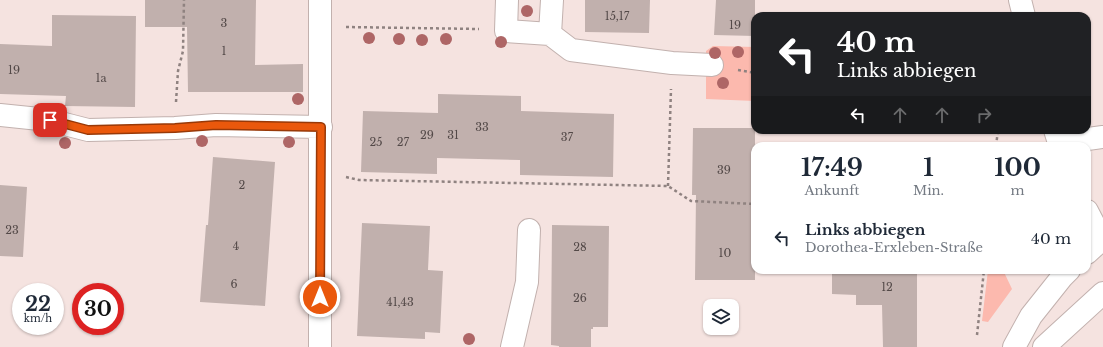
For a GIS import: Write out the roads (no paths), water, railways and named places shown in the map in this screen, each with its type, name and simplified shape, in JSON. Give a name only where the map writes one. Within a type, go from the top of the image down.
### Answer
[{"type":"street","points":[[320,0],[320,347]]},
{"type":"street","points":[[507,0],[506,31],[550,34],[571,50],[672,63],[712,65]]},
{"type":"street","points":[[550,34],[552,0]]},
{"type":"street","points":[[1020,0],[1023,12]]},
{"type":"street","points":[[0,115],[50,120],[88,130],[175,128],[216,125],[321,127]]},
{"type":"street","points":[[1058,140],[1103,137]]},
{"type":"street","points":[[1091,225],[1097,245]]},
{"type":"street","points":[[512,347],[527,282],[529,230]]},
{"type":"street","points":[[1014,347],[1031,316],[1065,274]]},
{"type":"street","points":[[1044,347],[1103,293]]}]
